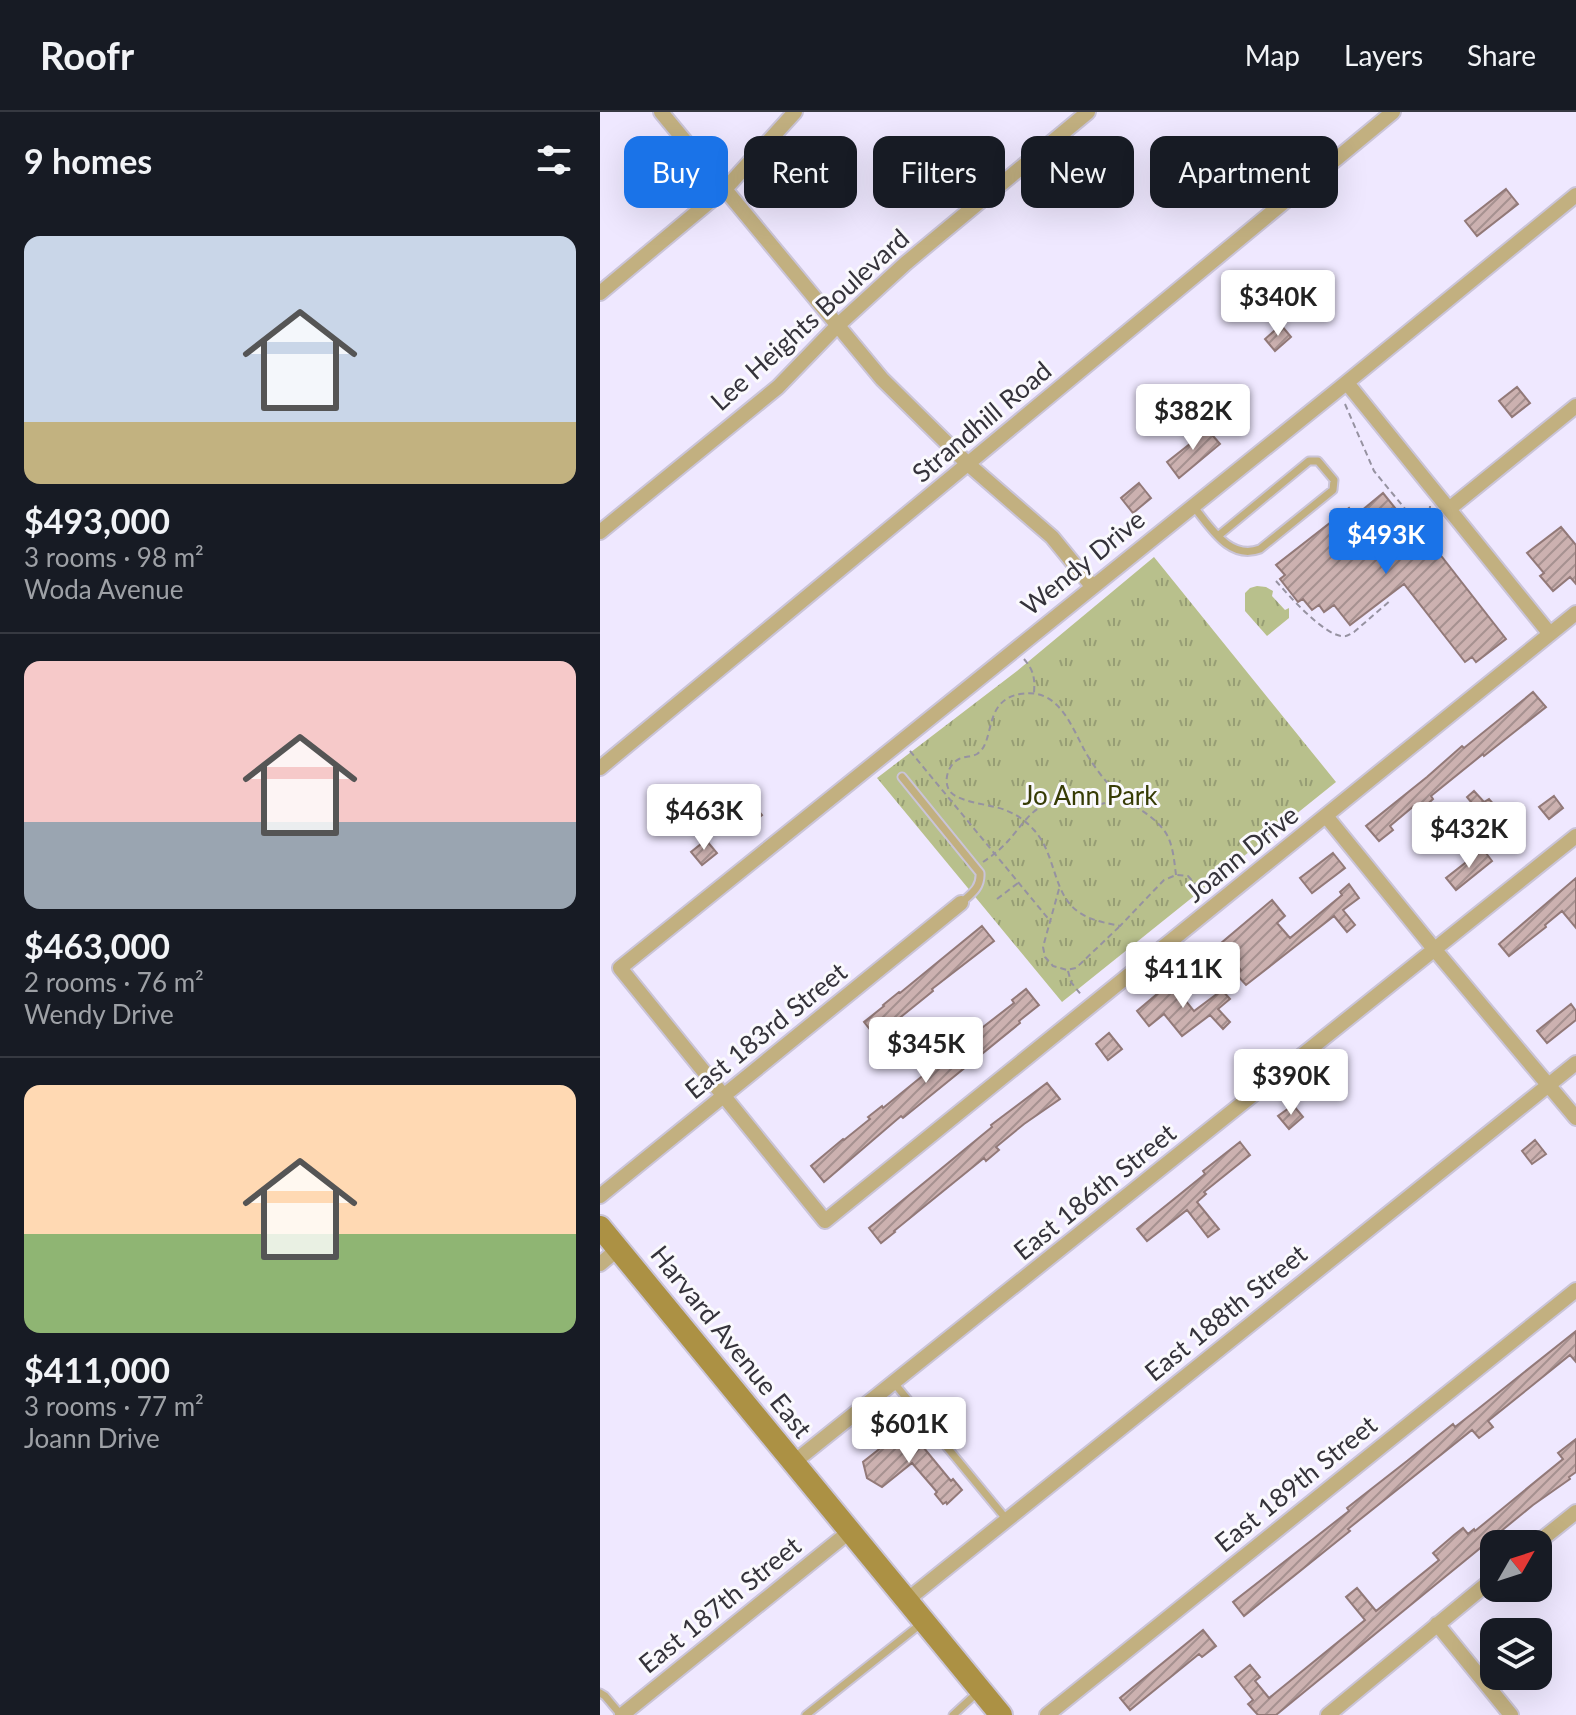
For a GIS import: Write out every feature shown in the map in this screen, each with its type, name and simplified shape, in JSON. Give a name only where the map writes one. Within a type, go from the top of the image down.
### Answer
[{"type":"main road","name":"Harvard Avenue East","points":[[600,1227],[1001,1715]]},
{"type":"street","points":[[661,112],[682,136]]},
{"type":"street","points":[[728,186],[795,112]]},
{"type":"street","name":"Lee Heights Boulevard","points":[[600,532],[778,387],[837,326],[927,245],[1088,112]]},
{"type":"street","name":"Strandhill Road","points":[[600,768],[1393,112]]},
{"type":"street","points":[[728,190],[882,379],[968,464],[1052,537],[1092,586]]},
{"type":"street","name":"Wendy Drive","points":[[724,1096],[620,968],[1576,195]]},
{"type":"street","points":[[600,293],[702,208]]},
{"type":"street","points":[[1347,383],[1550,634]]},
{"type":"street","points":[[1449,509],[1576,406]]},
{"type":"street","name":"Joann Drive","points":[[724,1096],[825,1221],[1576,613]]},
{"type":"street","points":[[1326,816],[1576,1118]]},
{"type":"street","name":"East 186th Street","points":[[793,1463],[1576,836]]},
{"type":"street","name":"East 183rd Street","points":[[600,1196],[961,903]]},
{"type":"street","name":"East 188th Street","points":[[907,1600],[1576,1063]]},
{"type":"street","points":[[600,1264],[618,1249]]},
{"type":"street","name":"East 189th Street","points":[[1047,1715],[1576,1290]]},
{"type":"street","points":[[1552,1531],[1576,1512]]},
{"type":"street","name":"East 187th Street","points":[[621,1715],[849,1532]]},
{"type":"street","points":[[1328,1715],[1480,1589]]},
{"type":"street","points":[[1437,1624],[1511,1715]]},
{"type":"lane","points":[[1193,506],[1226,546],[1253,551],[1260,549],[1333,490],[1334,480],[1318,461],[1309,461],[1218,536]]},
{"type":"lane","points":[[902,777],[980,873],[977,889],[961,903]]},
{"type":"lane","points":[[894,1383],[1007,1520]]},
{"type":"lane","points":[[806,1715],[924,1622]]},
{"type":"lane","points":[[953,1715],[981,1690]]},
{"type":"lane","points":[[600,1693],[621,1715]]},
{"type":"path","points":[[1343,399],[1374,471],[1420,527],[1429,521],[1451,525]]},
{"type":"path","points":[[1429,521],[1430,499]]},
{"type":"path","points":[[1276,581],[1296,604],[1339,636],[1354,632],[1391,600]]},
{"type":"path","points":[[1023,658],[1035,677],[1034,694]]},
{"type":"path","points":[[1120,926],[1093,920],[1071,906],[1059,888],[1047,849],[1025,820],[988,804],[971,802],[948,788],[950,765],[976,754],[983,747],[992,717],[999,707],[1009,698],[1034,694],[1052,700],[1063,710],[1088,757],[1120,796],[1165,830],[1176,875]]},
{"type":"path","points":[[909,750],[1051,922]]},
{"type":"path","points":[[981,864],[1006,844],[1025,820],[1044,805],[1066,801],[1096,806],[1120,796]]},
{"type":"path","points":[[1059,888],[1043,947],[1045,957],[1053,966],[1067,970],[1076,968],[1164,880],[1176,875],[1188,876],[1206,896]]},
{"type":"path","points":[[997,899],[1018,883]]},
{"type":"path","points":[[1067,970],[1071,982],[1082,996]]},
{"type":"green space","name":"Jo Ann Park","points":[[1154,557],[1336,782],[1062,1002],[877,778],[1017,671]]},
{"type":"green space","points":[[1257,586],[1273,591],[1272,596],[1285,610],[1289,608],[1289,618],[1267,636],[1245,611],[1245,593]]},
{"type":"building","points":[[1506,189],[1518,204],[1477,236],[1465,221]]},
{"type":"building","points":[[1306,280],[1313,289],[1292,306],[1296,310],[1280,322],[1270,309]]},
{"type":"building","points":[[1281,325],[1291,337],[1275,351],[1265,339]]},
{"type":"building","points":[[1517,387],[1530,403],[1512,417],[1499,401]]},
{"type":"building","points":[[1194,428],[1200,435],[1207,429],[1220,444],[1179,478],[1167,462],[1191,443],[1185,435]]},
{"type":"building","points":[[1139,483],[1151,498],[1133,513],[1121,498]]},
{"type":"building","points":[[1383,493],[1412,529],[1417,525],[1506,639],[1476,662],[1472,657],[1465,662],[1404,584],[1350,625],[1334,605],[1324,612],[1319,605],[1312,610],[1303,599],[1298,602],[1280,579],[1285,575],[1276,565],[1349,508],[1355,516]]},
{"type":"building","points":[[1561,527],[1576,545],[1576,584],[1570,577],[1553,591],[1540,576],[1544,573],[1527,553]]},
{"type":"building","points":[[1533,692],[1546,707],[1431,796],[1433,799],[1420,811],[1415,805],[1390,826],[1393,830],[1379,841],[1366,826]]},
{"type":"building","points":[[1474,791],[1484,802],[1489,799],[1497,808],[1440,852],[1423,826],[1436,815],[1447,830],[1476,808],[1467,797]]},
{"type":"building","points":[[1554,796],[1563,808],[1549,819],[1539,807]]},
{"type":"building","points":[[750,800],[762,815],[745,829],[733,814]]},
{"type":"building","points":[[706,840],[717,853],[702,865],[691,852]]},
{"type":"building","points":[[1483,849],[1492,861],[1456,890],[1446,878]]},
{"type":"building","points":[[1333,853],[1345,868],[1312,893],[1300,878]]},
{"type":"building","points":[[1576,878],[1576,928],[1562,911],[1509,956],[1499,944]]},
{"type":"building","points":[[1349,884],[1359,898],[1343,910],[1355,925],[1347,932],[1334,916],[1246,985],[1236,974],[1241,970],[1220,944],[1272,900],[1285,916],[1277,923],[1290,938],[1342,895],[1340,892]]},
{"type":"building","points":[[982,926],[994,941],[876,1037],[864,1022]]},
{"type":"building","points":[[1170,981],[1194,1011],[1222,990],[1230,999],[1218,1009],[1230,1022],[1223,1029],[1210,1015],[1182,1036],[1164,1014],[1149,1026],[1137,1011]]},
{"type":"building","points":[[1026,989],[1039,1005],[824,1182],[811,1166],[931,1069],[963,1038],[965,1041],[1014,1003],[1012,1000]]},
{"type":"building","points":[[1571,1004],[1576,1011],[1576,1020],[1547,1043],[1537,1031]]},
{"type":"building","points":[[1109,1033],[1122,1049],[1108,1060],[1096,1044]]},
{"type":"building","points":[[1047,1083],[1060,1099],[1024,1124],[996,1147],[999,1150],[986,1161],[984,1158],[881,1243],[869,1228],[991,1125]]},
{"type":"building","points":[[1293,1105],[1303,1117],[1289,1129],[1278,1116]]},
{"type":"building","points":[[1535,1140],[1546,1154],[1532,1164],[1522,1151]]},
{"type":"building","points":[[1240,1142],[1250,1155],[1204,1192],[1206,1194],[1197,1202],[1219,1229],[1208,1237],[1187,1210],[1147,1241],[1137,1229]]},
{"type":"building","points":[[1576,1331],[1576,1362],[1570,1355],[1488,1421],[1493,1427],[1479,1438],[1472,1430],[1244,1616],[1233,1602],[1453,1424],[1455,1427]]},
{"type":"building","points":[[905,1425],[962,1490],[947,1504],[943,1504],[935,1494],[937,1492],[912,1463],[882,1487],[867,1478],[863,1462]]},
{"type":"building","points":[[1576,1439],[1576,1472],[1570,1479],[1502,1530],[1480,1530],[1480,1548],[1276,1715],[1258,1715],[1248,1704],[1253,1700],[1235,1677],[1250,1665],[1260,1677],[1255,1681],[1269,1698],[1365,1620],[1346,1597],[1357,1588],[1376,1611],[1439,1560],[1433,1553],[1463,1528],[1468,1534],[1475,1531],[1563,1459],[1558,1453]]},
{"type":"building","points":[[1203,1630],[1216,1646],[1202,1657],[1199,1654],[1130,1710],[1120,1698]]}]
